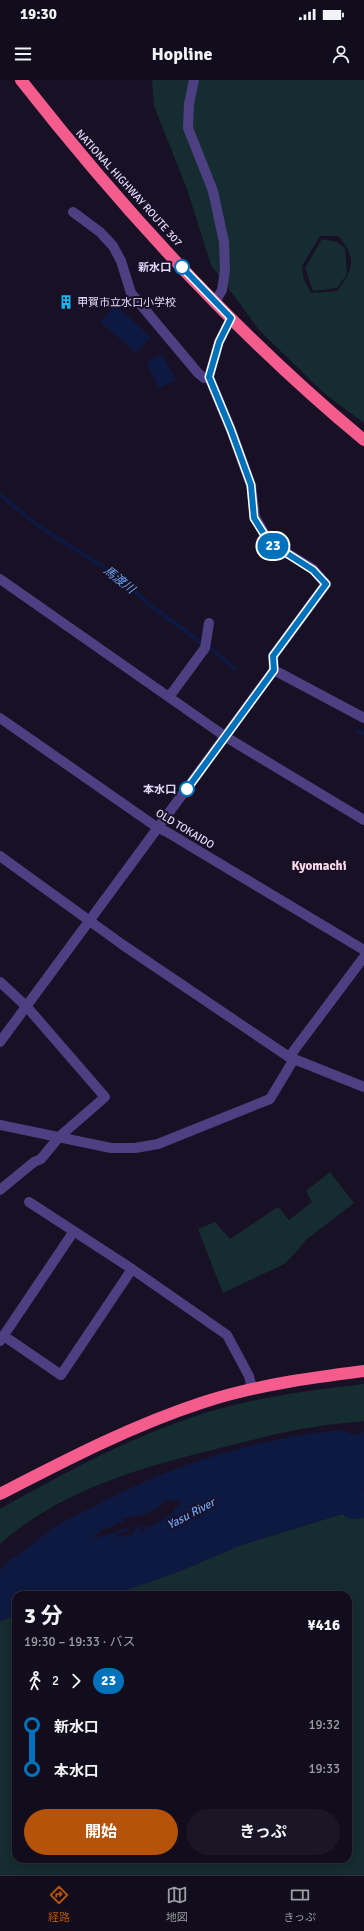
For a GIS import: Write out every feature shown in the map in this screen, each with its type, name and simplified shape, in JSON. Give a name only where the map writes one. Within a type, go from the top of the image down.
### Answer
[{"type":"highway","name":"NATIONAL HIGHWAY ROUTE 307","points":[[21,80],[75,149],[132,215],[231,318],[364,440]]},
{"type":"highway","points":[[0,1494],[112,1438],[204,1402],[252,1388],[364,1371]]},
{"type":"street","points":[[194,80],[189,104],[188,128],[213,191],[224,242],[225,270],[222,290],[215,302]]},
{"type":"street","points":[[73,212],[100,232],[113,246],[121,261],[131,294],[198,373],[204,378],[209,377]]},
{"type":"street","points":[[0,1042],[90,922],[274,670],[273,656],[326,584],[313,570],[284,550],[277,548],[269,542],[254,518],[251,485],[242,458],[209,377],[219,342],[231,318]]},
{"type":"street","points":[[0,579],[226,737],[364,820]]},
{"type":"street","points":[[169,697],[206,644],[209,623]]},
{"type":"street","points":[[274,670],[364,718]]},
{"type":"street","name":"OLD TOKAIDO","points":[[0,718],[158,828],[364,950]]},
{"type":"street","points":[[0,856],[90,922],[291,1058],[364,1087]]},
{"type":"street","points":[[0,1125],[111,1148],[136,1148],[158,1144],[270,1099],[291,1058],[364,957]]},
{"type":"street","points":[[0,982],[27,1007],[105,1097],[59,1137],[41,1159],[34,1162],[0,1190]]},
{"type":"street","points":[[29,1202],[132,1269],[227,1335],[246,1370],[252,1388]]},
{"type":"street","points":[[74,1231],[2,1339],[61,1375],[132,1269]]},
{"type":"green space","points":[[152,80],[364,80],[364,423],[325,394],[260,331],[211,265],[187,189],[154,106]],"holes":[[[320,236],[338,236],[351,257],[350,270],[337,291],[311,293],[304,280],[302,266]]]},
{"type":"green space","points":[[322,239],[337,242],[345,248],[347,274],[337,288],[313,291],[305,268]]},
{"type":"green space","points":[[330,1172],[354,1203],[307,1239],[286,1263],[223,1293],[198,1229],[215,1222],[230,1239],[278,1207],[289,1220],[312,1202],[306,1191]]},
{"type":"green space","points":[[364,1384],[364,1421],[319,1426],[275,1434],[184,1457],[128,1474],[73,1496],[47,1510],[0,1544],[0,1509],[116,1448],[176,1423],[238,1404],[285,1395]]},
{"type":"green space","points":[[342,1514],[350,1519],[364,1518],[364,1875],[0,1875],[0,1621],[12,1616],[12,1863],[352,1863],[352,1591],[123,1591],[178,1572],[241,1545]]},
{"type":"water","points":[[115,305],[151,337],[136,353],[100,322]]},
{"type":"water","points":[[162,354],[176,380],[159,388],[146,362]]},
{"type":"water","name":"Yasu River","points":[[343,1430],[354,1434],[364,1432],[364,1488],[362,1490],[364,1490],[364,1518],[350,1519],[342,1514],[241,1545],[178,1572],[123,1591],[12,1591],[12,1616],[0,1621],[0,1569],[8,1562],[9,1559],[30,1546],[50,1530],[149,1479],[197,1461],[221,1454],[270,1441],[301,1435]],"holes":[[[164,1500],[181,1501],[180,1505],[175,1508],[174,1512],[149,1528],[144,1525],[142,1527],[145,1530],[143,1532],[140,1529],[141,1524],[137,1526],[131,1535],[116,1537],[117,1534],[131,1530],[127,1528],[97,1538],[95,1536],[106,1527],[107,1529],[118,1523],[125,1522],[121,1518],[139,1516],[157,1509]]]},
{"type":"waterway","name":"馬渡川","points":[[0,495],[40,527],[118,576],[152,607],[214,651],[235,669]]},
{"type":"waterway","name":"馬渡川","points":[[358,731],[364,734]]},
{"type":"bus line","name":"23","points":[[182,267],[231,318],[213,358],[209,377],[242,458],[251,485],[254,518],[269,542],[277,548],[284,550],[313,570],[326,584],[273,656],[274,670],[187,789]]},
{"type":"place","name":"新水口","points":[[182,267]]},
{"type":"place","name":"甲賀市立水口小学校","points":[[66,302]]},
{"type":"place","name":"本水口","points":[[187,789]]},
{"type":"district","name":"Kyomachi","points":[[319,866]]}]
